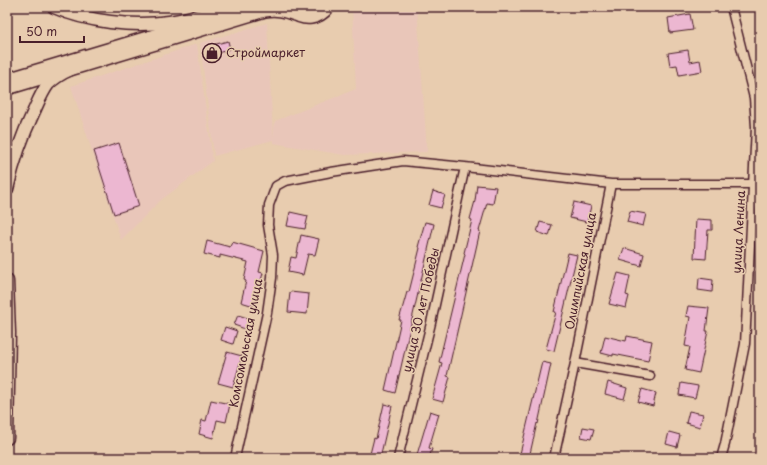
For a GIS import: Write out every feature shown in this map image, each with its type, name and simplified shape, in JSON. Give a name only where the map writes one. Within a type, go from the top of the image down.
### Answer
[{"type":"highway","points":[[54,7],[92,19],[149,23],[170,22],[226,10],[236,11]]},
{"type":"highway","points":[[7,189],[14,162],[25,131],[39,100],[47,86],[56,77],[71,69]]},
{"type":"highway","points":[[7,281],[9,340],[7,438]]},
{"type":"main road","points":[[7,89],[21,80],[248,7]]},
{"type":"main road","points":[[286,7],[295,16]]},
{"type":"main road","points":[[7,79],[21,80],[71,69],[265,11],[282,10],[306,19],[322,14],[329,7]]},
{"type":"street","name":"улица Ленина","points":[[721,458],[745,344],[758,116],[731,7]]},
{"type":"street","name":"Комсомольская улица","points":[[235,458],[268,306],[272,278],[273,255],[268,225],[269,205],[276,186],[285,181],[330,172],[403,161],[465,166]]},
{"type":"street","points":[[465,166],[611,184],[753,184]]},
{"type":"street","name":"улица 30 лет Победы","points":[[398,458],[431,323],[465,166]]},
{"type":"street","name":"Олимпийская улица","points":[[554,458],[575,363],[611,184]]},
{"type":"street","points":[[575,363],[650,376]]},
{"type":"shaded area","points":[[352,7],[417,7],[427,152],[344,155],[273,143],[273,140],[214,156],[200,43],[267,23],[273,137],[275,121],[356,89]]},
{"type":"shaded area","points":[[197,44],[213,161],[161,200],[121,240],[71,86]]},
{"type":"building","points":[[690,14],[693,30],[670,33],[668,18]]},
{"type":"building","points":[[228,41],[230,49],[218,53],[219,58],[208,60],[205,47]]},
{"type":"building","points":[[688,50],[690,62],[700,60],[702,71],[679,75],[677,65],[670,66],[668,53]]},
{"type":"building","points":[[119,143],[139,206],[114,214],[94,151]]},
{"type":"building","points":[[477,185],[496,187],[493,204],[487,203],[479,231],[447,376],[450,377],[443,402],[432,399],[442,363],[439,362],[465,254]]},
{"type":"building","points":[[433,191],[445,195],[441,208],[429,205]]},
{"type":"building","points":[[574,202],[591,206],[587,222],[570,218]]},
{"type":"building","points":[[630,211],[646,214],[643,226],[627,222]]},
{"type":"building","points":[[290,212],[308,216],[305,229],[287,226]]},
{"type":"building","points":[[696,219],[712,220],[712,230],[708,230],[706,259],[694,258]]},
{"type":"building","points":[[425,222],[434,224],[395,393],[385,390],[401,320],[399,320],[407,292],[409,292],[420,248],[418,247]]},
{"type":"building","points":[[540,222],[552,225],[549,236],[537,232]]},
{"type":"building","points":[[301,235],[319,239],[315,255],[308,254],[303,275],[288,272],[291,257],[296,258]]},
{"type":"building","points":[[207,241],[230,247],[232,242],[264,251],[259,272],[263,273],[254,306],[241,302],[246,281],[244,280],[248,262],[220,255],[220,258],[204,254]]},
{"type":"building","points":[[624,248],[644,254],[641,266],[620,260]]},
{"type":"building","points":[[568,253],[577,255],[554,351],[546,349],[556,312],[554,312]]},
{"type":"building","points":[[618,273],[630,276],[626,295],[629,296],[626,308],[609,304]]},
{"type":"building","points":[[699,278],[713,280],[712,292],[698,290]]},
{"type":"building","points":[[290,292],[309,294],[307,314],[288,312]]},
{"type":"building","points":[[688,306],[709,308],[706,331],[708,331],[699,373],[685,370],[690,347],[685,346],[690,317],[686,316]]},
{"type":"building","points":[[238,315],[251,319],[248,330],[234,325]]},
{"type":"building","points":[[225,327],[237,331],[233,344],[221,340]]},
{"type":"building","points":[[605,336],[626,341],[627,336],[652,341],[648,361],[601,353]]},
{"type":"building","points":[[227,352],[242,356],[233,387],[218,383]]},
{"type":"building","points":[[542,362],[551,364],[538,424],[537,423],[529,458],[519,458]]},
{"type":"building","points":[[608,382],[627,388],[624,399],[605,394]]},
{"type":"building","points":[[681,383],[698,386],[695,398],[679,395]]},
{"type":"building","points":[[642,389],[656,393],[653,406],[638,402]]},
{"type":"building","points":[[211,400],[230,404],[226,422],[217,420],[213,438],[199,434],[202,420],[206,421]]},
{"type":"building","points":[[384,404],[392,406],[380,458],[369,458],[374,438],[376,439]]},
{"type":"building","points":[[430,411],[439,414],[429,448],[432,449],[429,458],[416,458]]},
{"type":"building","points":[[689,411],[703,414],[700,427],[686,423]]},
{"type":"building","points":[[583,427],[594,429],[591,439],[581,437]]},
{"type":"building","points":[[669,432],[680,435],[677,447],[666,444]]},
{"type":"place","name":"Строймаркет","points":[[212,53]]}]
